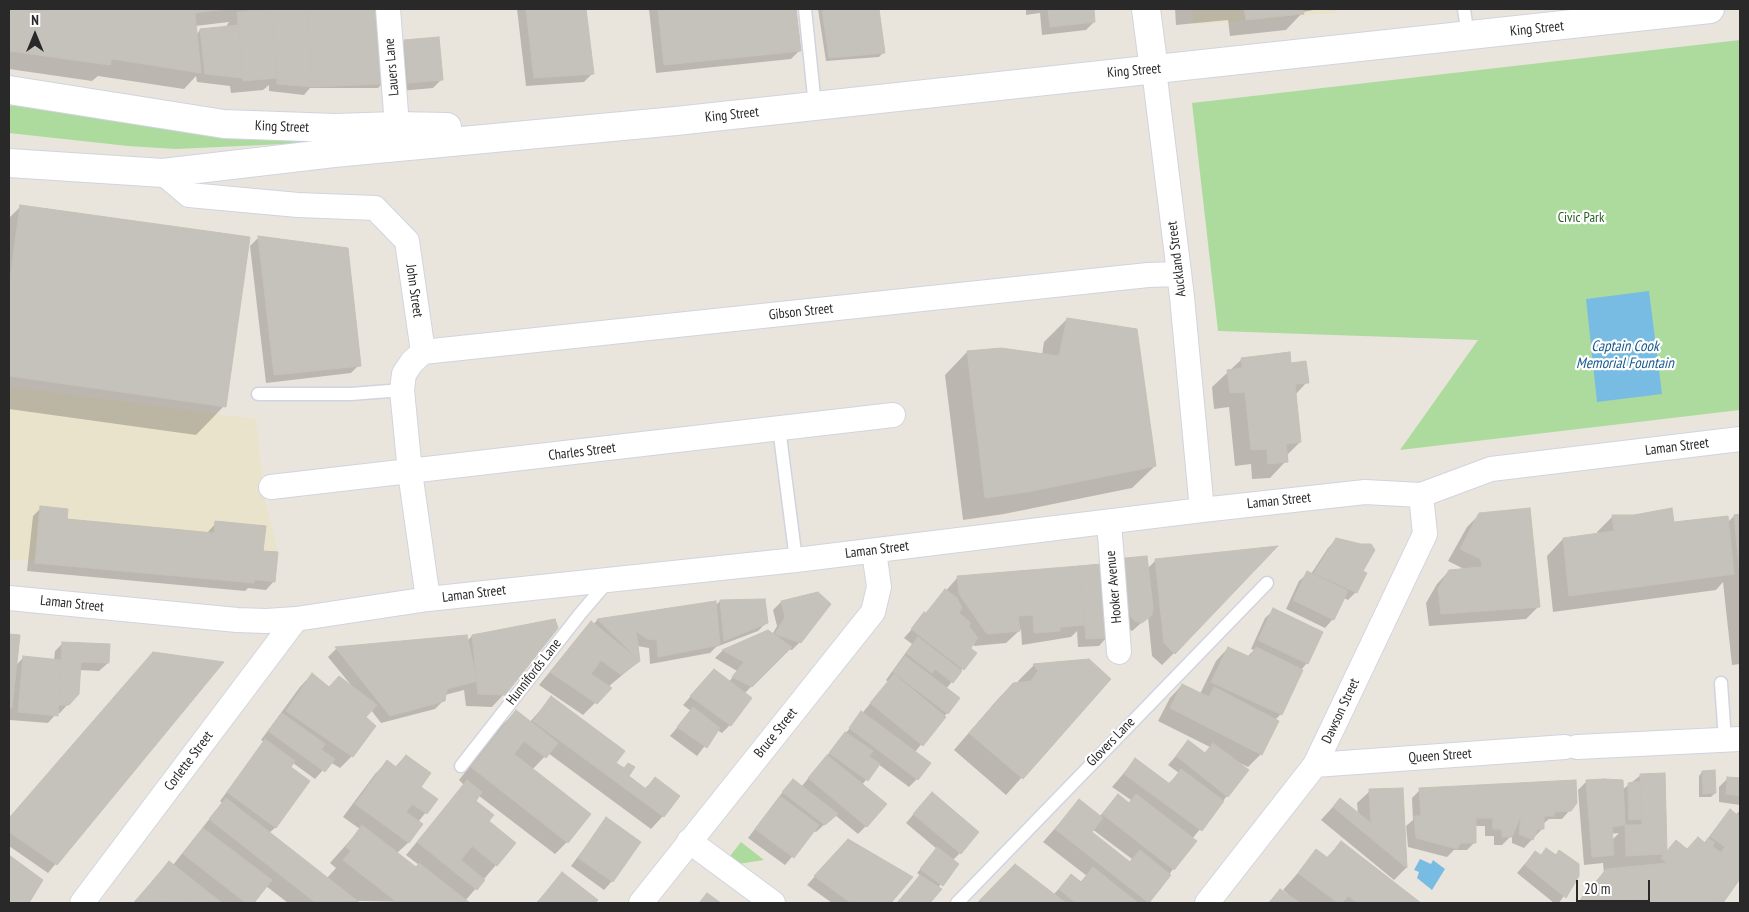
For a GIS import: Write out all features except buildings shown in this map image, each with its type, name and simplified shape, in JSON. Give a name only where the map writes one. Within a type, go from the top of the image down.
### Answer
[{"type":"main road","name":"Auckland Street","points":[[1146,9],[1154,70]]},
{"type":"main road","name":"King Street","points":[[9,163],[163,173],[334,152],[815,106],[1468,37],[1710,9]]},
{"type":"main road","name":"King Street","points":[[9,90],[224,124],[335,128],[397,126],[558,132]]},
{"type":"street","name":"Lauers Lane","points":[[388,9],[397,126]]},
{"type":"street","name":"Auckland Street","points":[[1154,70],[1179,274],[1202,510]]},
{"type":"street","name":"John Street","points":[[163,173],[189,195],[298,205],[375,208],[407,241],[423,352]]},
{"type":"street","name":"Gibson Street","points":[[423,352],[1128,277],[1179,274]]},
{"type":"street","points":[[423,352],[412,362],[404,374],[402,390],[410,472],[428,599]]},
{"type":"street","name":"Charles Street","points":[[271,487],[894,415]]},
{"type":"street","name":"Laman Street","points":[[9,598],[236,620],[296,619],[428,599],[796,560],[1365,492],[1421,495],[1491,469],[1740,440]]},
{"type":"street","name":"Dawson Street","points":[[1207,903],[1315,765],[1425,534],[1421,495]]},
{"type":"street","name":"Hooker Avenue","points":[[1109,522],[1119,652]]},
{"type":"street","name":"Bruce Street","points":[[641,903],[872,612],[879,587],[874,551]]},
{"type":"street","name":"Corlette Street","points":[[82,903],[296,619]]},
{"type":"street","name":"Queen Street","points":[[1315,765],[1571,747],[1732,739]]},
{"type":"street","points":[[689,841],[773,903]]},
{"type":"lane","points":[[805,9],[815,106]]},
{"type":"lane","points":[[1464,9],[1468,37]]},
{"type":"lane","points":[[258,394],[351,394],[402,390]]},
{"type":"lane","points":[[779,428],[796,560]]},
{"type":"lane","name":"Hunnifords Lane","points":[[461,766],[580,614],[609,580]]},
{"type":"lane","name":"Glovers Lane","points":[[957,903],[1266,583]]},
{"type":"lane","points":[[1722,683],[1732,739]]},
{"type":"shaded area","points":[[1192,9],[1336,9],[1336,13],[1194,25]]},
{"type":"shaded area","points":[[9,386],[256,419],[265,501],[278,552],[275,582],[254,583],[9,559]]},
{"type":"green space","name":"Civic Park","points":[[1740,40],[1740,410],[1400,450],[1478,340],[1218,331],[1192,103]]},
{"type":"green space","points":[[9,105],[228,133],[393,139],[176,149],[128,146],[9,133]]},
{"type":"green space","points":[[741,842],[764,860],[738,864],[730,856]]},
{"type":"water","name":"Captain Cook Memorial Fountain","points":[[1649,291],[1662,394],[1597,402],[1586,299]]},
{"type":"water","points":[[1420,859],[1431,864],[1433,860],[1445,869],[1432,890],[1417,878],[1419,872],[1414,870]]}]
